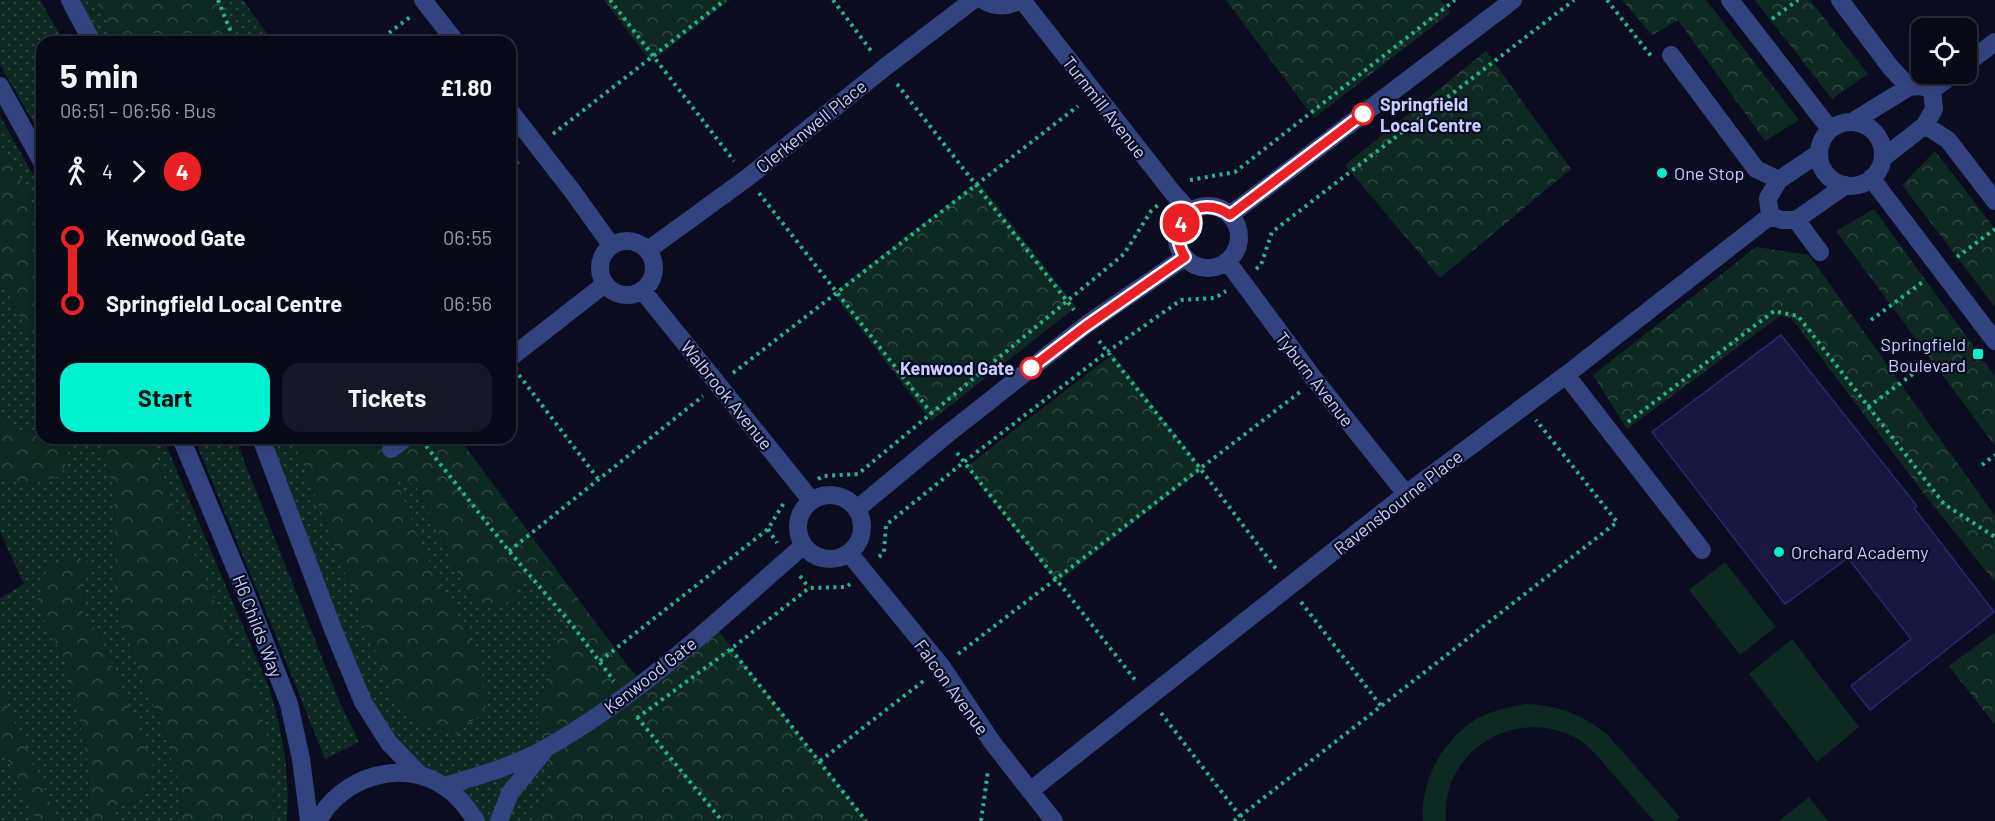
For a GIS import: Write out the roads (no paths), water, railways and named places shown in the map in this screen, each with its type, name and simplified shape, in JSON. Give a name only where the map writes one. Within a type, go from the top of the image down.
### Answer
[{"type":"street","points":[[70,0],[89,36]]},
{"type":"street","name":"Clerkenwell Place","points":[[648,250],[747,178],[973,0]]},
{"type":"street","points":[[983,0],[994,6],[1004,6],[1021,0]]},
{"type":"street","name":"Turnmill Avenue","points":[[1021,0],[1190,212]]},
{"type":"street","points":[[1230,215],[1514,0]]},
{"type":"street","points":[[1730,0],[1830,129]]},
{"type":"street","points":[[1840,0],[1891,68],[1909,87]]},
{"type":"street","points":[[425,2],[451,36]]},
{"type":"street","points":[[1977,56],[1995,42]]},
{"type":"street","points":[[1671,55],[1756,169],[1779,180]]},
{"type":"street","points":[[1932,90],[1940,84]]},
{"type":"street","points":[[0,86],[36,151]]},
{"type":"street","points":[[1852,122],[1909,87],[1921,86],[1932,90]]},
{"type":"street","points":[[1819,153],[1779,180],[1768,198],[1770,216],[1782,220],[1796,220],[1846,185],[1859,184],[1871,178],[1883,158],[1925,125],[1934,109],[1932,90]]},
{"type":"street","points":[[516,119],[611,245]]},
{"type":"street","points":[[1846,185],[1830,177],[1821,162],[1819,153],[1830,129],[1844,122],[1852,122],[1872,129],[1879,137],[1883,158]]},
{"type":"street","points":[[1925,125],[1948,140],[1995,201]]},
{"type":"street","points":[[1871,178],[1995,341]]},
{"type":"street","points":[[1215,207],[1230,215],[1236,223],[1239,234],[1234,254],[1227,261],[1210,268],[1200,267],[1185,257],[1180,250],[1178,233],[1184,218],[1190,212],[1198,208],[1215,207]]},
{"type":"street","name":"Ravensbourne Place","points":[[1030,791],[1406,494],[1566,375],[1770,216]]},
{"type":"street","points":[[1796,220],[1820,252]]},
{"type":"street","points":[[626,240],[648,250],[652,258],[653,276],[642,290],[622,295],[605,284],[601,277],[601,259],[611,245],[626,240]]},
{"type":"street","points":[[857,509],[945,436],[1086,326],[1185,257]]},
{"type":"street","name":"Tyburn Avenue","points":[[1227,261],[1315,380],[1406,494]]},
{"type":"street","points":[[516,362],[605,284]]},
{"type":"street","name":"Walbrook Avenue","points":[[642,290],[806,494]]},
{"type":"street","points":[[1566,375],[1702,550]]},
{"type":"street","name":"H6 Childs Way","points":[[184,444],[289,704],[301,759],[309,821]]},
{"type":"street","points":[[263,444],[334,632],[363,702],[389,743],[421,776]]},
{"type":"street","points":[[806,494],[841,496],[857,509],[861,518],[861,537],[849,553],[830,560],[819,558],[803,546],[798,537],[797,526],[806,494]]},
{"type":"street","name":"Kenwood Gate","points":[[444,786],[492,772],[545,749],[644,683],[803,546]]},
{"type":"street","name":"Falcon Avenue","points":[[849,553],[942,667],[992,742],[1054,821]]},
{"type":"street","name":"Kenwood Gate","points":[[499,821],[510,793],[545,749]]},
{"type":"street","points":[[318,821],[323,811],[342,791],[367,778],[393,772],[421,776],[444,786],[464,802],[476,821]]},
{"type":"place","name":"Springfield Local Centre","points":[[1363,114]]},
{"type":"place","name":"One Stop","points":[[1662,173]]},
{"type":"place","name":"Springfield Boulevard","points":[[1978,354]]},
{"type":"place","name":"Kenwood Gate","points":[[1031,368]]},
{"type":"place","name":"Orchard Academy","points":[[1779,552]]}]
